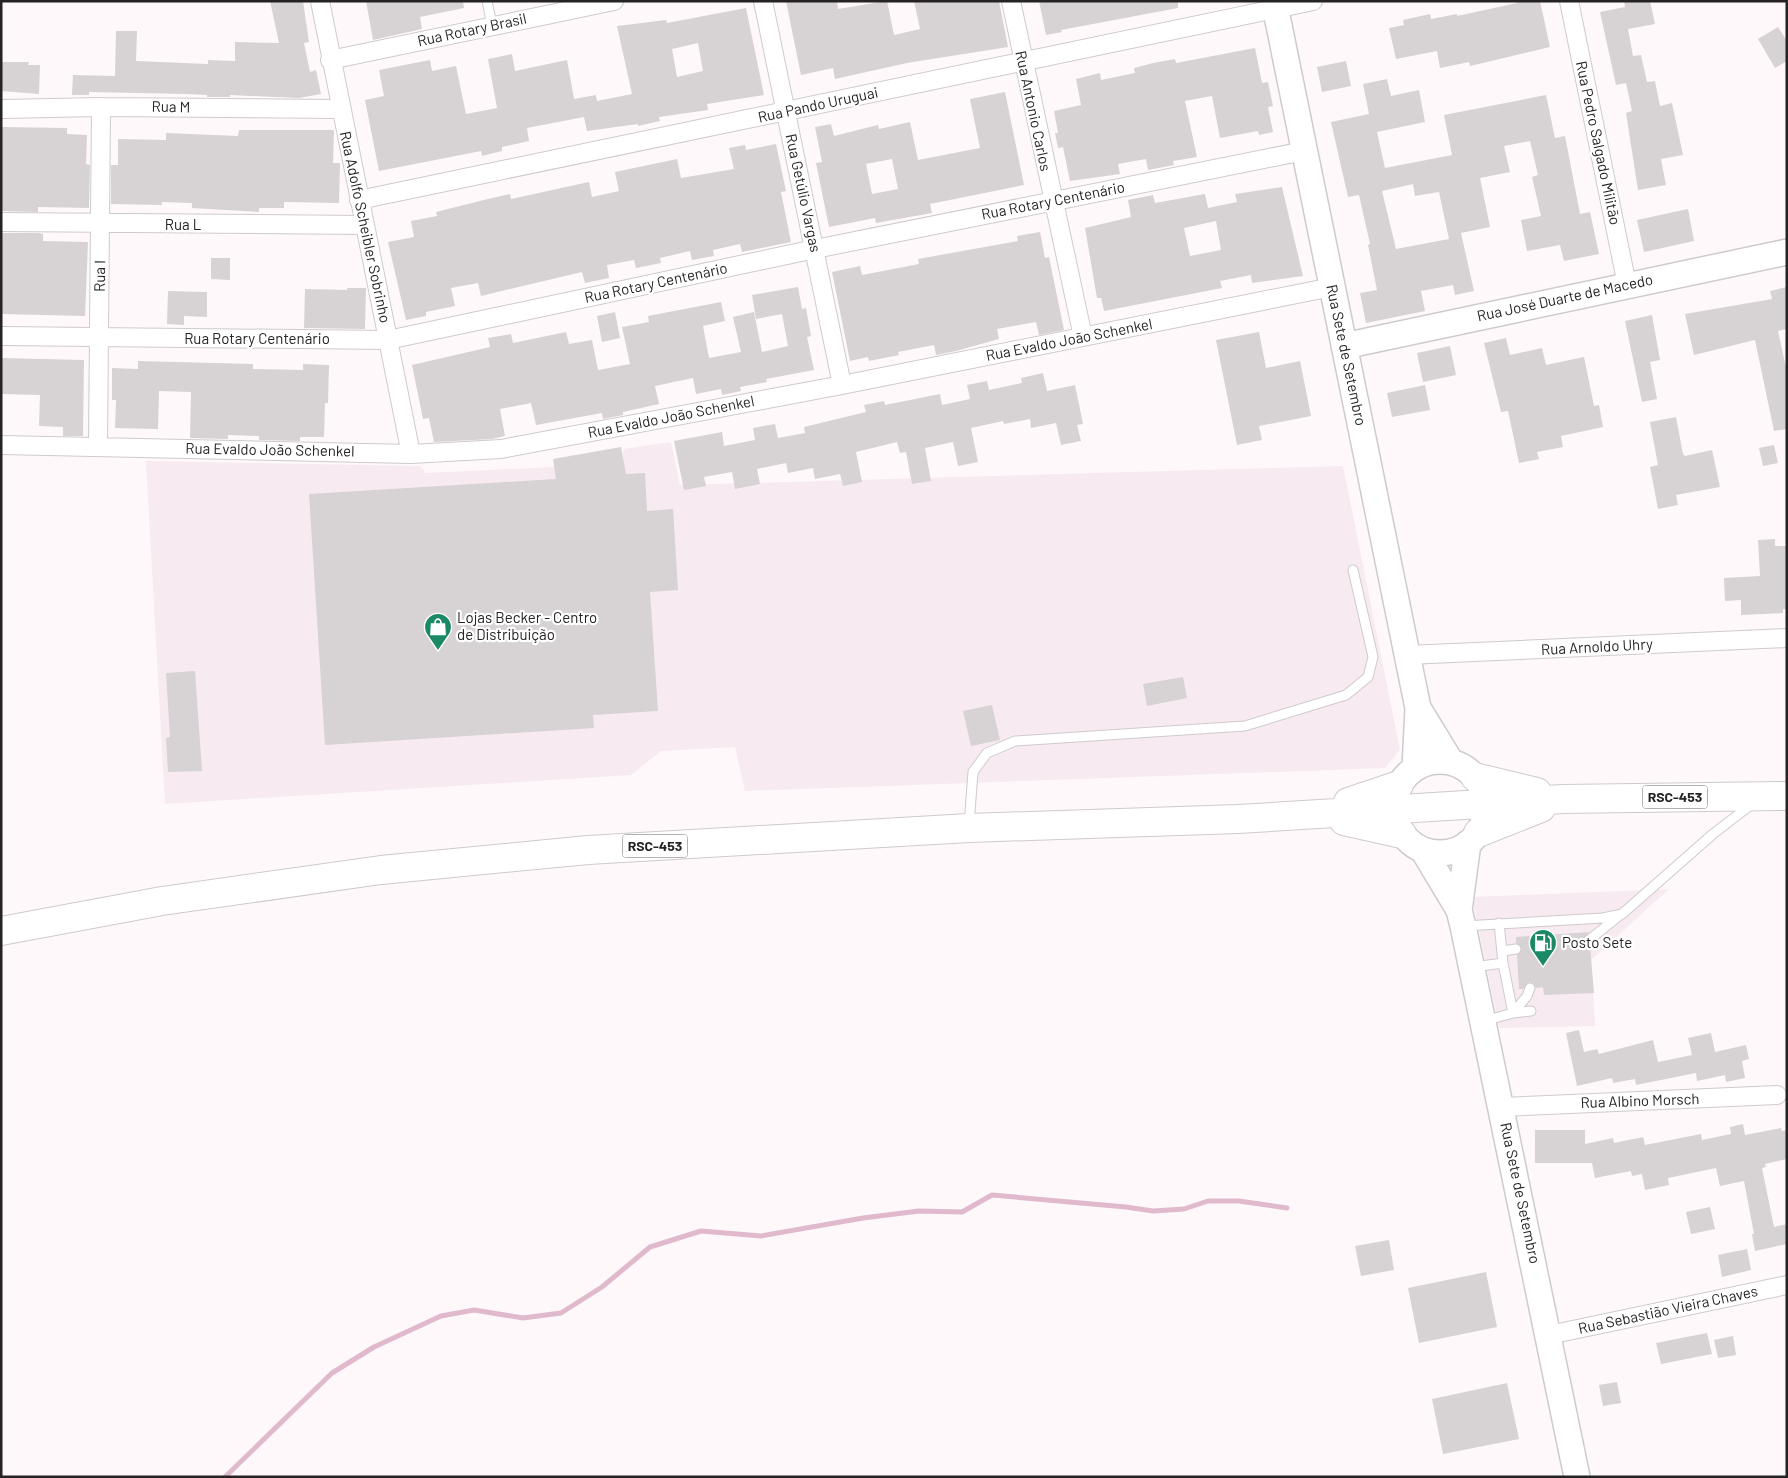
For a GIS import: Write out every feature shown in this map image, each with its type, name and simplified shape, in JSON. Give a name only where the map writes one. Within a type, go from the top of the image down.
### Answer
[{"type":"highway","points":[[1475,777],[1563,799]]},
{"type":"highway","name":"RSC-453","points":[[1,931],[162,902],[381,870],[588,850],[969,828],[1238,820],[1563,799],[1774,796]]},
{"type":"highway","points":[[1473,838],[1563,799]]},
{"type":"street","name":"Rua Adolfo Scheibler Sobrinho","points":[[320,1],[330,60],[411,454]]},
{"type":"street","name":"Rua Rotary Brasil","points":[[330,60],[614,1]]},
{"type":"street","name":"Rua Getúlio Vargas","points":[[763,1],[842,385]]},
{"type":"street","name":"Rua Antonio Carlos","points":[[1011,1],[1022,62],[1083,337]]},
{"type":"street","name":"Rua Pando Uruguai","points":[[359,200],[1022,62],[1274,5],[1313,1]]},
{"type":"street","name":"Rua Pedro Salgado Militão","points":[[1569,1],[1627,285]]},
{"type":"street","name":"Rua Sete de Setembro","points":[[1274,5],[1418,708],[1406,809],[1461,918],[1502,1107],[1577,1477]]},
{"type":"street","name":"Rua M","points":[[1,109],[101,107],[340,109]]},
{"type":"street","name":"Rua I","points":[[98,446],[101,107]]},
{"type":"street","name":"Rua Rotary Centenário","points":[[1,336],[388,340],[815,249],[1304,151]]},
{"type":"street","name":"Rua L","points":[[1,222],[365,225]]},
{"type":"street","name":"Rua José Duarte de Macedo","points":[[1344,346],[1787,252]]},
{"type":"street","name":"Rua Evaldo João Schenkel","points":[[1,445],[411,454],[501,449],[842,385],[1332,287]]},
{"type":"street","name":"Rua Arnoldo Uhry","points":[[1407,656],[1787,638]]},
{"type":"street","name":"Rua Sete de Setembro","points":[[1418,708],[1451,762]]},
{"type":"street","points":[[1473,838],[1446,853],[1406,809],[1438,760],[1465,767],[1475,777],[1487,804]]},
{"type":"street","name":"Rua Sete de Setembro","points":[[1461,918],[1473,838],[1487,804]]},
{"type":"street","name":"Rua Albino Morsch","points":[[1502,1107],[1777,1095]]},
{"type":"street","name":"Rua Sebastião Vieira Chaves","points":[[1549,1335],[1787,1285]]},
{"type":"lane","points":[[487,1],[492,25]]},
{"type":"lane","points":[[969,828],[974,772],[987,753],[1015,741],[1245,726],[1346,695],[1368,677],[1373,657],[1353,570]]},
{"type":"lane","points":[[1589,940],[1622,914],[1713,834],[1774,796]]},
{"type":"lane","points":[[1461,918],[1499,923],[1603,918],[1622,914]]},
{"type":"lane","points":[[1499,923],[1503,962],[1513,1014]]},
{"type":"lane","points":[[1502,951],[1516,949]]},
{"type":"lane","points":[[1471,967],[1503,962]]},
{"type":"lane","points":[[1513,1014],[1527,996],[1530,988]]},
{"type":"lane","points":[[1483,1022],[1531,1011]]},
{"type":"shaded area","points":[[671,442],[680,485],[1343,466],[1400,750],[1385,768],[745,791],[735,747],[661,751],[631,775],[165,804],[146,461],[420,466],[426,473],[553,467],[623,468],[623,449]]},
{"type":"shaded area","points":[[1669,889],[1591,960],[1595,1026],[1499,1028],[1472,897]]},
{"type":"building","points":[[270,1],[303,1],[309,42],[304,43],[310,72],[316,70],[321,94],[299,98],[230,95],[230,97],[207,97],[207,95],[186,94],[89,92],[89,95],[72,95],[73,75],[115,76],[116,31],[137,31],[136,61],[208,64],[208,60],[235,61],[235,42],[279,43]]},
{"type":"building","points":[[366,1],[463,1],[464,8],[420,17],[422,29],[373,40]]},
{"type":"building","points":[[786,1],[837,1],[838,9],[887,1],[894,35],[920,29],[914,1],[999,1],[1008,47],[907,63],[835,79],[833,68],[801,75]]},
{"type":"building","points":[[1039,1],[1178,1],[1178,8],[1061,30],[1062,32],[1046,35]]},
{"type":"building","points":[[1517,1],[1540,1],[1550,47],[1470,66],[1469,62],[1440,68],[1437,51],[1396,59],[1389,28],[1404,25],[1403,20],[1430,14],[1431,19],[1457,14],[1457,16],[1517,3]]},
{"type":"building","points":[[1624,1],[1650,1],[1655,24],[1628,29],[1633,56],[1641,55],[1647,82],[1655,81],[1660,106],[1672,103],[1683,155],[1661,159],[1666,185],[1638,190],[1626,113],[1632,111],[1626,83],[1616,85],[1600,12],[1625,7]]},
{"type":"building","points":[[746,8],[764,95],[707,104],[708,110],[659,117],[660,121],[638,126],[638,124],[587,131],[584,117],[527,128],[529,141],[502,147],[502,151],[482,156],[481,151],[379,171],[365,100],[384,96],[379,70],[430,60],[432,71],[456,66],[466,114],[497,108],[488,59],[512,54],[515,71],[567,60],[574,99],[596,95],[597,101],[632,94],[617,26],[666,20],[667,23]],"holes":[[[698,43],[703,71],[677,77],[672,49]]]},
{"type":"building","points":[[1778,27],[1787,41],[1787,61],[1775,68],[1758,39]]},
{"type":"building","points":[[1255,48],[1262,83],[1268,82],[1273,106],[1268,107],[1273,132],[1259,135],[1258,131],[1220,138],[1212,96],[1185,101],[1197,157],[1173,161],[1174,165],[1148,170],[1146,159],[1118,164],[1120,174],[1070,181],[1063,147],[1058,148],[1055,133],[1058,133],[1054,111],[1081,105],[1076,79],[1100,73],[1101,80],[1135,73],[1134,68],[1153,63],[1175,59],[1176,63]]},
{"type":"building","points":[[1346,61],[1351,86],[1322,92],[1317,67]]},
{"type":"building","points":[[1,62],[29,62],[28,65],[40,65],[39,94],[1,91]]},
{"type":"building","points":[[1387,79],[1391,96],[1419,90],[1425,122],[1377,132],[1385,168],[1452,155],[1444,115],[1546,95],[1555,138],[1565,136],[1580,214],[1590,212],[1599,254],[1564,261],[1560,245],[1527,251],[1521,220],[1541,216],[1532,177],[1538,175],[1530,141],[1504,146],[1510,172],[1480,178],[1490,227],[1461,233],[1474,291],[1455,295],[1453,285],[1421,291],[1425,311],[1366,323],[1360,293],[1377,290],[1368,245],[1370,244],[1359,195],[1348,197],[1331,122],[1369,114],[1363,84]],"holes":[[[1413,184],[1415,196],[1439,192],[1449,239],[1396,249],[1382,191]]]},
{"type":"building","points":[[1005,92],[1024,185],[930,204],[932,213],[876,223],[875,218],[829,227],[816,163],[822,162],[815,127],[831,124],[834,136],[878,125],[879,129],[910,122],[918,160],[980,148],[970,99]],"holes":[[[892,159],[898,189],[872,194],[866,164]]]},
{"type":"building","points":[[1,127],[67,128],[67,134],[87,135],[86,164],[90,165],[89,208],[38,207],[38,212],[1,211]]},
{"type":"building","points":[[239,130],[334,130],[333,163],[340,163],[339,203],[284,202],[284,208],[259,208],[259,212],[192,208],[192,203],[162,202],[162,205],[111,204],[111,165],[118,165],[118,139],[166,140],[166,133],[238,136]]},
{"type":"building","points":[[776,144],[786,191],[781,192],[791,242],[742,252],[740,244],[713,250],[714,256],[692,260],[690,251],[660,258],[661,263],[636,268],[634,260],[607,265],[609,278],[585,283],[582,272],[481,296],[478,283],[451,288],[455,306],[426,312],[426,316],[406,320],[388,242],[414,237],[411,221],[437,216],[436,212],[510,194],[511,199],[589,182],[592,197],[619,191],[615,172],[677,159],[681,178],[734,169],[729,148],[745,145],[746,150]]},
{"type":"building","points":[[1282,187],[1303,276],[1252,283],[1251,275],[1220,281],[1222,288],[1104,311],[1101,298],[1097,298],[1085,228],[1131,217],[1128,200],[1153,195],[1155,203],[1205,194],[1208,208],[1237,202],[1235,194]],"holes":[[[1216,221],[1221,250],[1190,256],[1184,228]]]},
{"type":"building","points":[[1688,209],[1694,241],[1644,252],[1637,220]]},
{"type":"building","points":[[1040,232],[1045,258],[1049,257],[1064,330],[1039,335],[1036,322],[997,329],[999,339],[956,351],[936,355],[934,345],[898,352],[899,355],[869,361],[868,357],[850,361],[832,272],[860,266],[862,275],[919,264],[918,259],[1018,241],[1017,236]]},
{"type":"building","points":[[1,233],[38,233],[43,234],[43,241],[88,242],[85,316],[1,314]]},
{"type":"building","points":[[211,258],[230,258],[230,280],[211,279]]},
{"type":"building","points":[[798,287],[802,309],[806,308],[811,336],[807,337],[814,370],[766,379],[767,382],[740,387],[741,391],[722,395],[721,389],[696,394],[693,378],[655,386],[659,404],[623,412],[623,415],[603,419],[602,413],[536,425],[531,403],[500,409],[505,436],[492,439],[434,442],[429,418],[423,419],[412,365],[490,347],[488,338],[511,334],[513,343],[566,332],[569,344],[592,340],[598,370],[630,364],[622,327],[649,322],[648,316],[721,302],[725,321],[703,326],[709,358],[741,352],[733,317],[754,312],[762,352],[788,346],[782,314],[756,319],[752,295]]},
{"type":"building","points":[[1787,287],[1787,329],[1778,331],[1787,372],[1787,429],[1774,431],[1755,340],[1694,355],[1685,314],[1772,299],[1770,291]]},
{"type":"building","points":[[347,288],[366,288],[365,329],[304,328],[305,289],[347,290]]},
{"type":"building","points":[[168,291],[207,292],[207,317],[184,316],[184,325],[167,324]]},
{"type":"building","points":[[615,312],[620,338],[602,342],[597,316]]},
{"type":"building","points":[[1652,315],[1660,360],[1650,362],[1657,399],[1642,402],[1625,321]]},
{"type":"building","points":[[1259,332],[1266,368],[1300,361],[1311,416],[1259,426],[1262,440],[1237,445],[1216,340]]},
{"type":"building","points":[[1506,338],[1510,355],[1542,348],[1546,365],[1584,357],[1594,406],[1599,405],[1603,427],[1561,436],[1563,447],[1537,452],[1539,459],[1519,463],[1508,411],[1501,412],[1484,343]]},
{"type":"building","points":[[1450,346],[1456,375],[1423,382],[1417,353]]},
{"type":"building","points":[[1,358],[84,360],[83,436],[63,436],[63,427],[39,426],[40,395],[1,394]]},
{"type":"building","points":[[138,361],[253,364],[253,369],[303,370],[303,364],[329,365],[328,403],[325,403],[324,437],[300,437],[300,441],[259,440],[259,436],[228,435],[228,439],[190,438],[191,392],[159,391],[158,429],[115,428],[116,400],[112,400],[112,368],[138,369]]},
{"type":"building","points":[[1043,373],[1047,391],[1075,385],[1083,424],[1077,425],[1081,441],[1061,445],[1056,423],[1031,428],[1030,419],[1004,424],[1003,421],[971,428],[978,462],[958,466],[953,442],[925,448],[931,481],[912,484],[906,452],[900,453],[897,442],[856,452],[862,482],[843,486],[840,474],[815,479],[813,468],[788,473],[786,463],[757,469],[760,484],[735,489],[732,472],[704,477],[706,486],[684,490],[674,441],[722,432],[724,446],[755,440],[753,428],[775,424],[778,438],[805,433],[804,427],[866,412],[864,405],[884,401],[885,405],[940,394],[942,405],[970,399],[967,385],[987,381],[989,390],[1022,383],[1021,378]]},
{"type":"building","points":[[1425,385],[1430,410],[1392,417],[1387,393]]},
{"type":"building","points":[[1676,417],[1683,454],[1685,456],[1712,450],[1720,487],[1676,495],[1678,505],[1658,509],[1650,467],[1658,465],[1650,422]]},
{"type":"building","points":[[1774,445],[1778,463],[1763,466],[1759,448]]},
{"type":"building","points":[[621,447],[626,474],[645,473],[647,511],[673,509],[678,590],[650,592],[658,711],[593,715],[594,728],[325,745],[309,494],[556,479],[553,459]]},
{"type":"building","points":[[1775,539],[1775,546],[1787,546],[1787,609],[1783,609],[1783,613],[1741,615],[1741,600],[1725,601],[1724,578],[1760,576],[1758,540]]},
{"type":"building","points":[[195,671],[202,771],[168,772],[166,738],[170,737],[166,673]]},
{"type":"building","points":[[1183,677],[1187,698],[1147,706],[1143,684]]},
{"type":"building","points":[[992,705],[1000,740],[971,746],[963,711]]},
{"type":"building","points":[[1589,932],[1583,940],[1584,944],[1590,946],[1594,993],[1544,995],[1543,987],[1536,988],[1534,984],[1529,982],[1523,989],[1519,989],[1517,955],[1522,949],[1516,943],[1516,937]]},
{"type":"building","points":[[1579,1030],[1584,1052],[1597,1049],[1599,1054],[1653,1040],[1658,1062],[1692,1055],[1688,1038],[1711,1033],[1715,1052],[1746,1045],[1749,1059],[1742,1061],[1745,1078],[1726,1082],[1725,1075],[1697,1081],[1696,1073],[1636,1085],[1635,1079],[1613,1083],[1612,1078],[1577,1086],[1566,1033]]},
{"type":"building","points":[[1743,1124],[1745,1135],[1781,1128],[1782,1131],[1787,1130],[1787,1159],[1765,1164],[1766,1167],[1762,1168],[1774,1227],[1787,1224],[1787,1244],[1755,1251],[1752,1234],[1754,1234],[1744,1181],[1720,1186],[1716,1168],[1668,1178],[1669,1185],[1645,1190],[1642,1174],[1632,1176],[1631,1171],[1595,1178],[1592,1163],[1535,1163],[1535,1130],[1585,1130],[1585,1144],[1613,1138],[1614,1143],[1643,1137],[1645,1145],[1701,1134],[1702,1140],[1731,1134],[1730,1127]]},
{"type":"building","points":[[1710,1207],[1715,1229],[1691,1234],[1686,1212]]},
{"type":"building","points":[[1389,1240],[1394,1270],[1361,1276],[1355,1246]]},
{"type":"building","points":[[1747,1249],[1751,1270],[1722,1277],[1718,1255]]},
{"type":"building","points":[[1486,1272],[1497,1327],[1419,1343],[1408,1288]]},
{"type":"building","points":[[1707,1333],[1712,1354],[1661,1364],[1656,1343]]},
{"type":"building","points":[[1733,1336],[1736,1355],[1718,1358],[1714,1340]]},
{"type":"building","points":[[1617,1382],[1621,1403],[1603,1406],[1599,1385]]},
{"type":"building","points":[[1507,1383],[1519,1439],[1443,1454],[1432,1399]]},
{"type":"waterway","points":[[225,1477],[332,1373],[374,1347],[441,1316],[474,1310],[523,1318],[561,1313],[602,1287],[650,1247],[701,1231],[761,1236],[863,1218],[919,1211],[962,1212],[992,1195],[1153,1211],[1184,1209],[1208,1201],[1239,1201],[1287,1208]]},
{"type":"place","name":"Lojas Becker - Centro de Distribuição","points":[[438,651]]},
{"type":"place","name":"Posto Sete","points":[[1543,967]]}]
